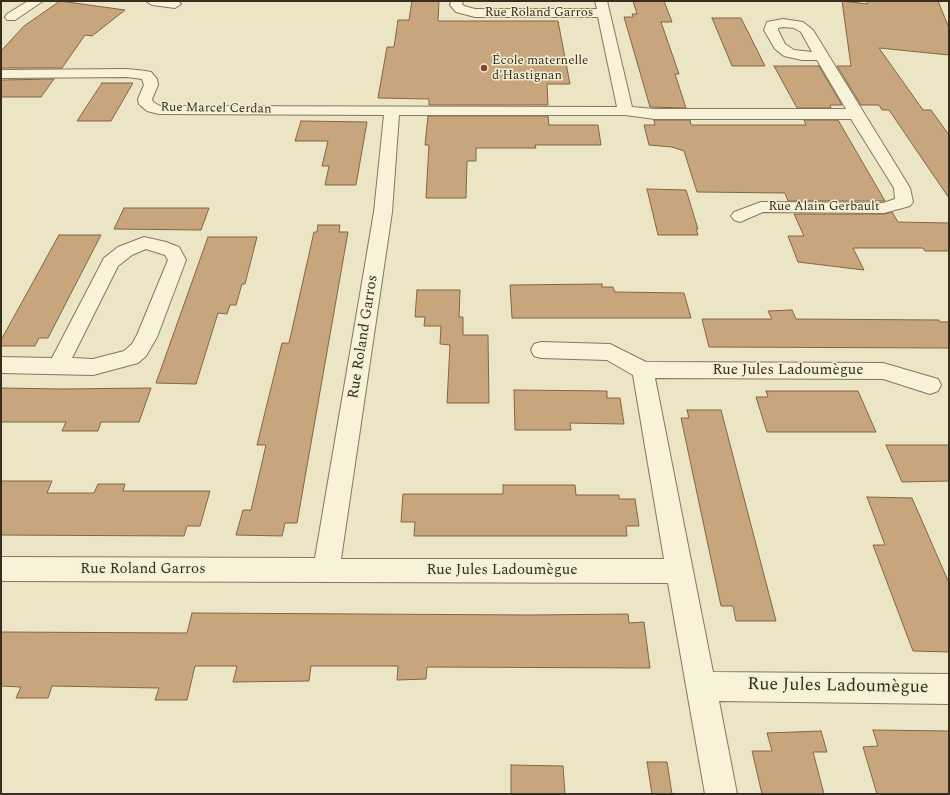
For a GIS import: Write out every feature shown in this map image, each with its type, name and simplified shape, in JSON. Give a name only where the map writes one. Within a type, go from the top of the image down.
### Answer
[{"type":"street","points":[[1,29],[6,17],[37,1]]},
{"type":"street","points":[[152,1],[175,4]]},
{"type":"street","name":"Rue Roland Garros","points":[[457,1],[456,5],[460,9],[475,13],[567,7],[603,7],[625,111]]},
{"type":"street","name":"Rue Alain Gerbault","points":[[740,216],[761,207],[884,208],[904,202],[902,188],[821,56]]},
{"type":"street","name":"Rue Marcel Cerdan","points":[[1,74],[127,73],[146,75],[150,79],[151,85],[145,99],[146,104],[159,110],[392,111]]},
{"type":"street","points":[[392,111],[625,111],[656,114],[856,114]]},
{"type":"street","name":"Rue Roland Garros","points":[[1,569],[326,571],[383,212],[392,111]]},
{"type":"street","points":[[1,365],[93,367],[131,357],[139,350],[147,338],[176,260],[172,251],[160,246],[144,244],[124,251],[111,262],[58,366]]},
{"type":"street","name":"Rue Jules Ladoumègue","points":[[541,350],[610,352],[644,370],[883,371],[930,385]]},
{"type":"street","points":[[644,370],[679,571],[702,686],[721,794]]},
{"type":"street","name":"Rue Jules Ladoumègue","points":[[326,571],[679,571]]},
{"type":"street","name":"Rue Jules Ladoumègue","points":[[702,686],[949,689]]},
{"type":"building","points":[[60,1],[125,10],[92,36],[85,35],[62,68],[1,68],[1,51],[24,26]]},
{"type":"building","name":"École maternelle d'Hastignan","points":[[412,1],[439,1],[438,21],[558,21],[570,84],[547,84],[548,105],[429,105],[429,99],[378,98],[387,47],[394,47],[398,20],[409,20]]},
{"type":"building","points":[[633,1],[664,1],[672,22],[661,22],[679,74],[675,74],[686,108],[650,107],[624,17],[633,17],[632,14],[637,14]]},
{"type":"building","points":[[842,1],[868,4],[866,1],[938,1],[949,28],[949,55],[879,48],[923,110],[931,110],[949,135],[949,198],[889,110],[882,110],[879,105],[861,105],[837,66],[851,66]]},
{"type":"building","points":[[712,18],[741,18],[765,66],[732,66]]},
{"type":"building","points":[[774,66],[819,66],[842,105],[830,105],[831,108],[797,108]]},
{"type":"building","points":[[54,79],[41,97],[1,97],[1,80]]},
{"type":"building","points":[[102,83],[133,83],[111,121],[77,121]]},
{"type":"building","points":[[428,116],[548,116],[549,125],[598,125],[601,145],[535,145],[536,148],[476,148],[476,161],[467,161],[466,198],[426,198],[429,145],[425,145]]},
{"type":"building","points":[[654,120],[690,120],[691,125],[806,125],[804,120],[838,120],[885,201],[788,201],[785,193],[697,192],[684,151],[672,147],[649,145],[644,125],[655,125]]},
{"type":"building","points":[[301,121],[367,122],[356,185],[325,185],[329,166],[322,166],[328,141],[295,141]]},
{"type":"building","points":[[647,189],[686,190],[698,229],[696,229],[698,235],[658,235]]},
{"type":"building","points":[[124,208],[209,208],[201,230],[114,229]]},
{"type":"building","points":[[892,212],[898,222],[949,223],[949,251],[925,251],[923,248],[853,248],[864,270],[798,262],[788,236],[804,236],[794,214],[884,214]]},
{"type":"building","points":[[318,225],[340,225],[339,232],[348,232],[297,523],[285,523],[282,536],[236,535],[243,510],[251,510],[266,445],[257,445],[282,343],[289,343],[314,232],[317,232]]},
{"type":"building","points":[[59,235],[101,235],[48,338],[39,338],[35,346],[1,346],[1,340]]},
{"type":"building","points":[[208,237],[257,237],[245,284],[242,284],[236,305],[230,305],[227,314],[218,313],[196,384],[156,383]]},
{"type":"building","points":[[602,284],[602,287],[613,287],[615,292],[684,293],[691,318],[512,318],[510,285]]},
{"type":"building","points":[[417,290],[460,290],[459,317],[463,317],[463,335],[488,335],[489,403],[447,403],[450,345],[440,344],[441,326],[424,326],[425,317],[415,317]]},
{"type":"building","points":[[792,310],[796,319],[939,320],[940,322],[949,322],[949,348],[709,347],[702,319],[772,319],[768,311]]},
{"type":"building","points":[[1,388],[151,388],[139,422],[101,422],[98,431],[62,431],[66,422],[1,422]]},
{"type":"building","points":[[514,390],[607,391],[607,398],[620,398],[624,424],[570,423],[571,430],[515,430]]},
{"type":"building","points":[[766,391],[858,391],[876,432],[767,432],[756,397],[768,397]]},
{"type":"building","points":[[687,410],[721,410],[776,621],[736,621],[733,606],[721,606],[681,418],[689,418]]},
{"type":"building","points":[[886,445],[949,445],[949,481],[902,482]]},
{"type":"building","points":[[1,481],[52,481],[47,493],[94,493],[98,484],[125,484],[123,491],[210,491],[200,526],[187,526],[184,536],[1,535]]},
{"type":"building","points":[[503,485],[575,485],[576,495],[619,495],[619,499],[635,499],[639,526],[626,526],[627,536],[414,536],[415,522],[401,522],[403,494],[503,494]]},
{"type":"building","points":[[867,497],[912,498],[949,583],[949,652],[913,651],[873,545],[885,545]]},
{"type":"building","points":[[192,613],[531,615],[628,614],[629,623],[644,622],[650,668],[427,667],[426,679],[397,680],[398,666],[311,666],[309,681],[233,682],[237,666],[195,666],[187,700],[155,700],[159,688],[52,686],[48,698],[16,698],[21,687],[1,686],[1,632],[187,633]]},
{"type":"building","points":[[873,730],[949,731],[949,794],[877,794],[863,747],[878,746]]},
{"type":"building","points":[[821,731],[827,752],[813,752],[824,794],[762,794],[752,751],[772,751],[767,733]]},
{"type":"building","points":[[647,762],[667,762],[672,794],[652,794]]},
{"type":"building","points":[[511,765],[563,766],[565,794],[511,794]]},
{"type":"place","name":"École maternelle d'Hastignan","points":[[484,68]]}]
